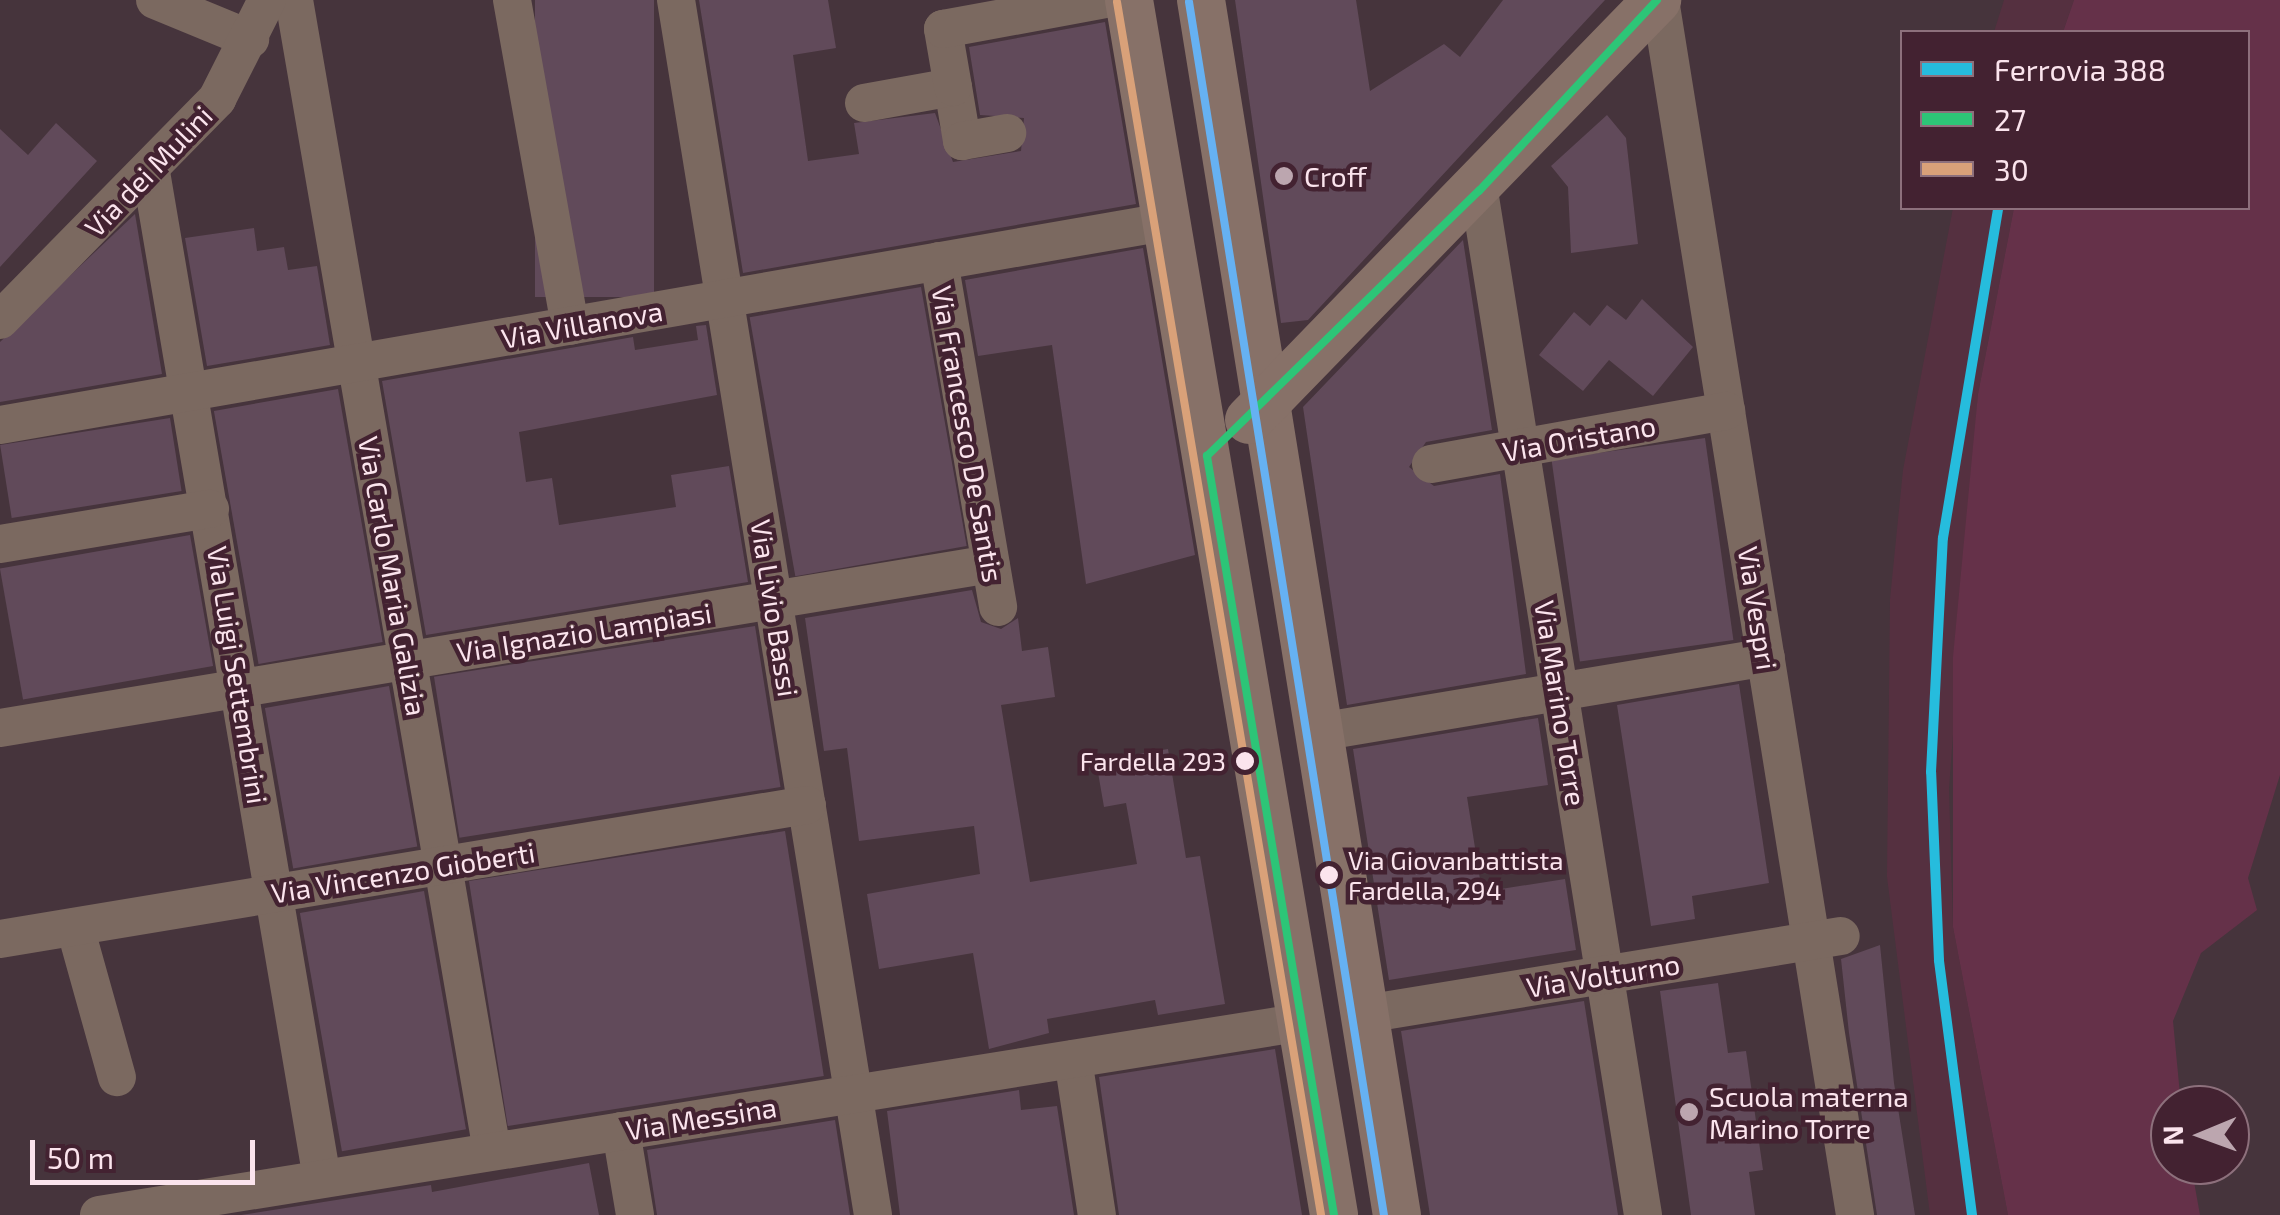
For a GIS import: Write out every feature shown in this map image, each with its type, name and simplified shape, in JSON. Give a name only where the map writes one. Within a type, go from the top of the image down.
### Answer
[{"type":"main road","points":[[1129,0],[1334,1215]]},
{"type":"main road","points":[[1201,0],[1397,1215]]},
{"type":"main road","points":[[1207,456],[1266,406],[1479,191],[1659,0]]},
{"type":"street","points":[[155,0],[258,19],[297,18]]},
{"type":"street","points":[[512,0],[570,326]]},
{"type":"street","name":"Via Livio Bassi","points":[[676,0],[873,1215]]},
{"type":"street","points":[[1007,133],[962,141],[943,28],[1101,0]]},
{"type":"street","name":"Via Vespri","points":[[1659,0],[1766,658],[1826,938],[1855,1215]]},
{"type":"street","name":"Via Carlo Maria Galizia","points":[[297,18],[492,1151]]},
{"type":"street","name":"Via dei Mulini","points":[[0,320],[151,172],[217,99],[258,19]]},
{"type":"street","points":[[864,103],[953,88]]},
{"type":"street","name":"Via Luigi Settembrini","points":[[151,172],[322,1179]]},
{"type":"street","name":"Via Marino Torre","points":[[1479,191],[1643,1215]]},
{"type":"street","name":"Via Villanova","points":[[0,425],[1164,222]]},
{"type":"street","name":"Via Francesco De Santis","points":[[939,261],[998,607]]},
{"type":"street","name":"Via Oristano","points":[[1431,464],[1726,411]]},
{"type":"street","points":[[0,544],[210,509]]},
{"type":"street","name":"Via Ignazio Lampiasi","points":[[0,728],[991,564]]},
{"type":"street","points":[[1319,732],[1766,658]]},
{"type":"street","name":"Via Vincenzo Gioberti","points":[[0,939],[807,805]]},
{"type":"street","points":[[76,927],[118,1077]]},
{"type":"street","name":"Via Volturno","points":[[1365,1014],[1826,938]]},
{"type":"street","name":"Via Messina","points":[[100,1215],[1302,1022]]},
{"type":"street","points":[[1073,1059],[1098,1215]]},
{"type":"street","points":[[622,1131],[635,1215]]},
{"type":"shaded area","points":[[2004,0],[2074,0],[2064,30],[1995,30]]},
{"type":"shaded area","points":[[2074,0],[2280,0],[2280,775],[2248,878],[2257,910],[2201,953],[2173,1021],[2179,1085],[2150,1085],[2150,1185],[2195,1185],[2200,1215],[2008,1215],[1953,927],[1953,657],[1978,394],[2014,210],[2250,210],[2250,30],[2064,30]]},
{"type":"shaded area","points":[[1953,210],[2014,210],[1978,394],[1949,789],[1953,927],[2008,1215],[1930,1215],[1887,877],[1890,599],[1903,470]]},
{"type":"building","points":[[535,0],[654,0],[654,297],[535,297]]},
{"type":"building","points":[[699,0],[828,0],[836,48],[793,55],[808,161],[859,154],[854,123],[935,113],[953,162],[1021,151],[1024,118],[980,115],[969,47],[1105,22],[1136,204],[743,273]]},
{"type":"building","points":[[1235,0],[1356,0],[1370,91],[1444,44],[1460,57],[1503,0],[1605,0],[1308,320],[1281,323]]},
{"type":"building","points":[[1607,115],[1626,138],[1638,244],[1571,253],[1568,187],[1551,166]]},
{"type":"building","points":[[56,123],[97,161],[0,267],[0,129],[28,155]]},
{"type":"building","points":[[135,214],[162,374],[0,402],[0,342]]},
{"type":"building","points":[[254,228],[257,251],[284,247],[288,270],[317,266],[330,345],[207,366],[185,238]]},
{"type":"building","points":[[1463,240],[1492,430],[1426,442],[1409,467],[1434,486],[1500,474],[1526,674],[1347,705],[1303,407]]},
{"type":"building","points":[[1143,248],[1195,555],[1086,584],[1052,345],[978,356],[965,280]]},
{"type":"building","points":[[921,287],[967,546],[795,576],[750,317]]},
{"type":"building","points":[[1642,299],[1693,347],[1653,396],[1609,360],[1583,391],[1539,355],[1574,312],[1590,326],[1607,305],[1626,320]]},
{"type":"building","points":[[706,325],[717,395],[519,432],[526,482],[552,478],[559,525],[676,507],[671,475],[729,466],[748,582],[426,635],[382,381],[633,337],[635,350],[698,340],[696,326]]},
{"type":"building","points":[[338,389],[383,642],[259,664],[214,411]]},
{"type":"building","points":[[170,418],[182,491],[12,518],[0,445]]},
{"type":"building","points":[[1705,438],[1733,640],[1580,662],[1552,460]]},
{"type":"building","points":[[190,535],[213,666],[23,699],[0,569]]},
{"type":"building","points":[[972,590],[981,622],[1001,629],[1018,618],[1022,651],[1048,647],[1055,697],[1001,705],[1030,882],[1137,864],[1126,803],[1104,807],[1096,761],[1168,749],[1186,858],[1200,856],[1225,1004],[1158,1015],[1155,1000],[1047,1019],[1049,1033],[989,1049],[973,953],[879,969],[867,894],[980,874],[974,826],[859,841],[847,748],[824,751],[805,618]]},
{"type":"building","points":[[755,626],[780,787],[460,838],[434,677]]},
{"type":"building","points":[[1739,684],[1769,883],[1692,896],[1695,919],[1651,926],[1617,705]]},
{"type":"building","points":[[389,686],[417,847],[293,868],[265,708]]},
{"type":"building","points":[[1538,718],[1548,785],[1467,797],[1482,892],[1565,879],[1576,950],[1389,980],[1353,749]]},
{"type":"building","points":[[785,831],[824,1076],[508,1126],[469,881]]},
{"type":"building","points":[[424,891],[466,1129],[342,1151],[300,913]]},
{"type":"building","points":[[1880,945],[1894,1083],[1915,1215],[1877,1215],[1849,1033],[1841,959]]},
{"type":"building","points":[[1718,983],[1728,1053],[1746,1051],[1763,1170],[1749,1172],[1755,1215],[1691,1215],[1660,991]]},
{"type":"building","points":[[1584,1001],[1618,1215],[1430,1215],[1401,1031]]},
{"type":"building","points":[[1275,1049],[1302,1215],[1119,1215],[1099,1077]]},
{"type":"building","points":[[1019,1090],[1021,1110],[1057,1106],[1074,1215],[900,1215],[887,1111]]},
{"type":"building","points":[[835,1120],[850,1215],[657,1215],[647,1150]]},
{"type":"building","points":[[589,1163],[599,1215],[241,1215],[431,1185],[432,1192]]},
{"type":"rail line","name":"388","points":[[1972,1215],[1939,960],[1931,772],[1943,538],[1998,210]]},
{"type":"transit line","name":"27","points":[[1334,1215],[1207,456],[1479,191],[1657,0]]},
{"type":"transit line","name":"30","points":[[1117,2],[1321,1215]]},
{"type":"transit line","points":[[1189,2],[1384,1215]]},
{"type":"place","name":"Croff","points":[[1284,176]]},
{"type":"place","name":"Fardella 293","points":[[1245,761]]},
{"type":"place","name":"Via Giovanbattista Fardella, 294","points":[[1329,875]]},
{"type":"place","name":"Scuola materna Marino Torre","points":[[1689,1112]]}]
